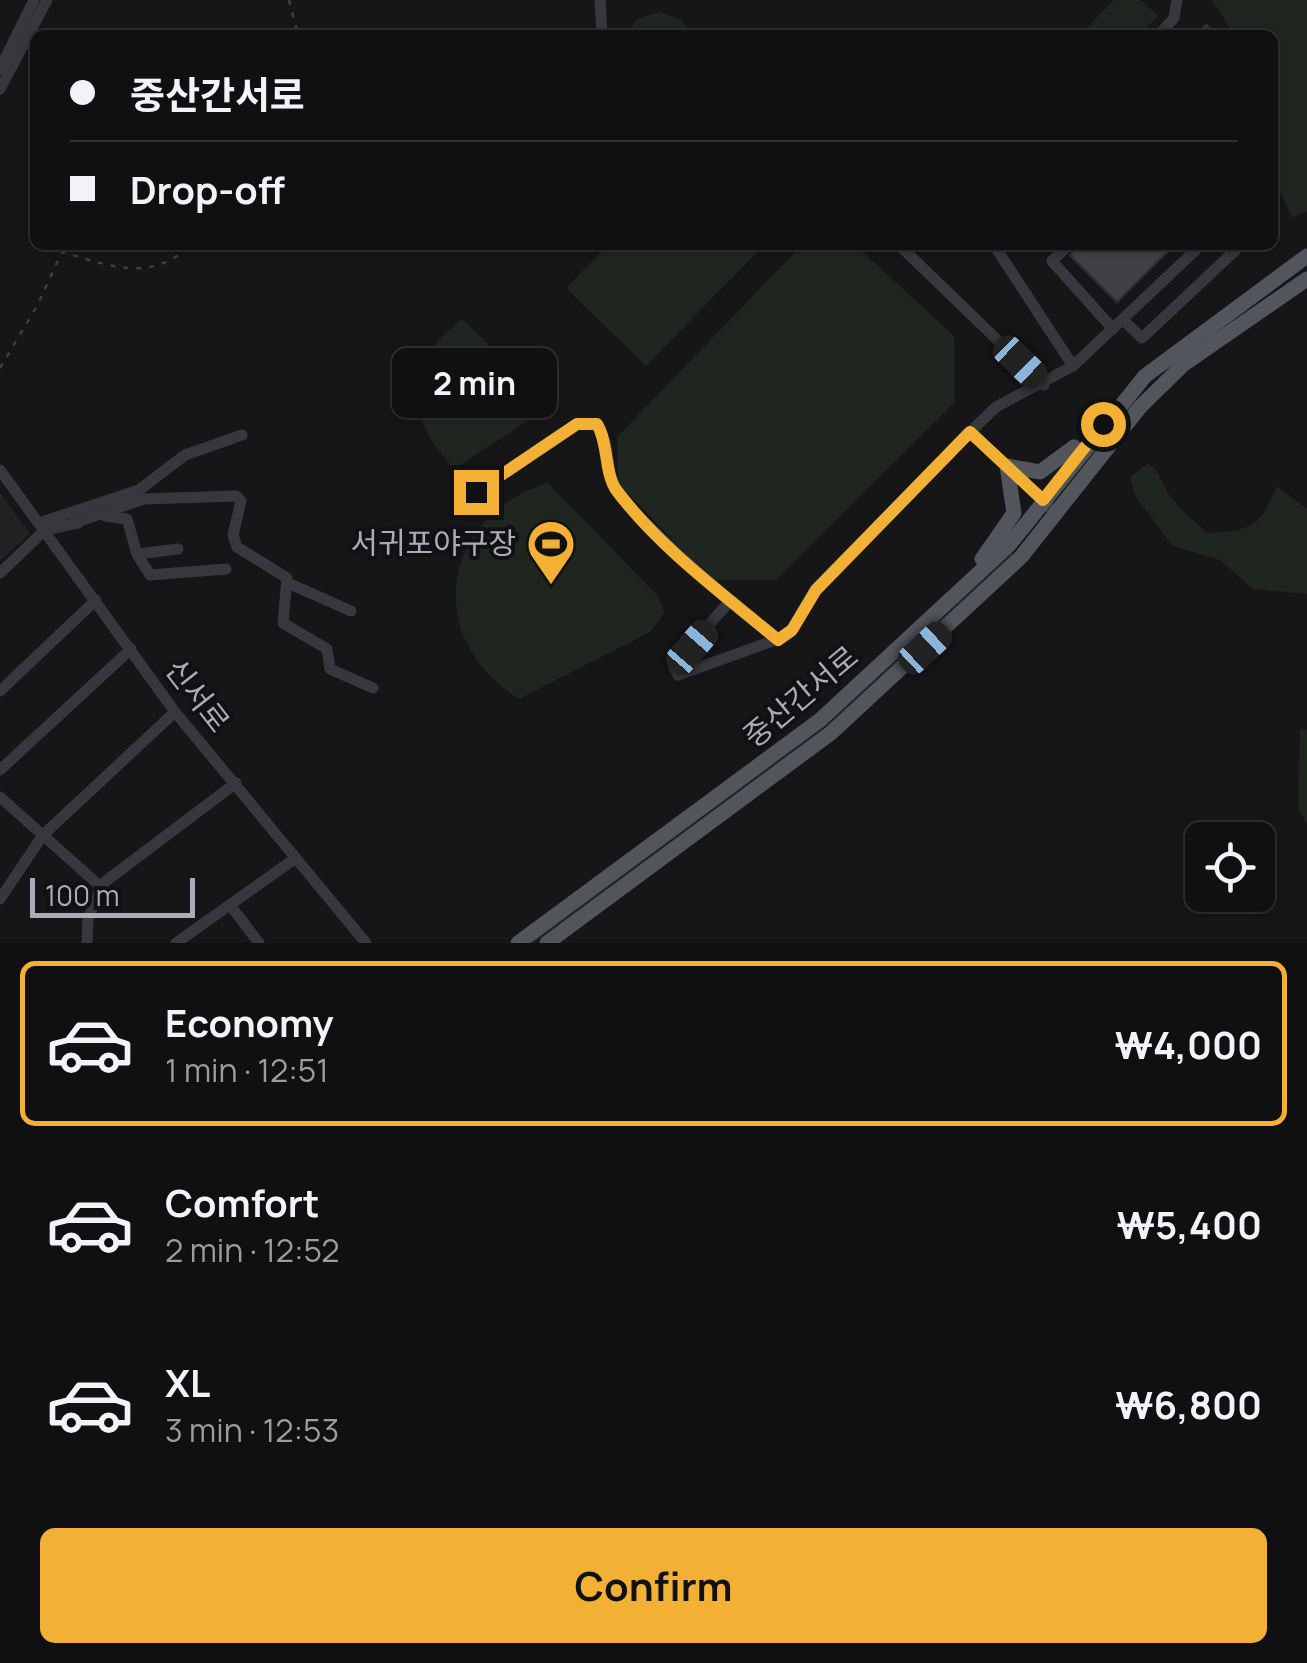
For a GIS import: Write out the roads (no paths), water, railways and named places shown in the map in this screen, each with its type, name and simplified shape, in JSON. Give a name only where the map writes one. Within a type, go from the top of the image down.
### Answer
[{"type":"main road","name":"중산간서로","points":[[518,943],[778,756],[1009,544],[1123,398],[1182,346],[1307,256]]},
{"type":"main road","name":"중산간서로","points":[[546,943],[807,753],[1021,556],[1140,406],[1184,364],[1307,279]]},
{"type":"main road","points":[[955,595],[1009,525],[1014,498],[1006,466],[1040,472],[1052,468],[1123,398]]},
{"type":"street","points":[[0,69],[34,0]]},
{"type":"street","points":[[35,30],[47,0]]},
{"type":"street","points":[[600,0],[602,30]]},
{"type":"street","points":[[1163,30],[1174,18],[1177,0]]},
{"type":"street","points":[[0,89],[30,39]]},
{"type":"street","points":[[904,250],[1044,385]]},
{"type":"street","points":[[997,250],[1073,366]]},
{"type":"street","points":[[1064,250],[1052,261],[1113,330]]},
{"type":"street","points":[[731,600],[673,665],[678,675],[778,640],[792,630],[816,590],[970,432],[1012,397],[1044,385],[1073,366],[1196,250]]},
{"type":"street","points":[[1123,320],[1142,338],[1236,250]]},
{"type":"street","points":[[476,492],[577,424],[597,424],[607,440],[613,487],[778,640]]},
{"type":"street","points":[[970,432],[1056,513]]},
{"type":"street","points":[[0,573],[42,527],[138,490],[186,455],[242,434]]},
{"type":"street","name":"신서로","points":[[0,470],[176,712],[366,943]]},
{"type":"street","points":[[74,524],[144,499],[236,496],[241,501],[233,535],[238,547],[279,571],[288,583],[352,611]]},
{"type":"street","points":[[42,527],[122,515],[150,575],[226,569]]},
{"type":"street","points":[[137,554],[178,549]]},
{"type":"street","points":[[288,583],[284,623],[327,649],[330,668],[373,688]]},
{"type":"street","points":[[0,690],[96,600]]},
{"type":"street","points":[[0,770],[131,648]]},
{"type":"street","points":[[0,899],[43,836],[176,712]]},
{"type":"street","points":[[87,943],[88,919],[100,887],[236,783]]},
{"type":"street","points":[[0,797],[100,887]]},
{"type":"street","points":[[176,943],[294,860]]},
{"type":"street","points":[[230,905],[259,943]]},
{"type":"place","name":"서귀포야구장","points":[[551,586]]}]
